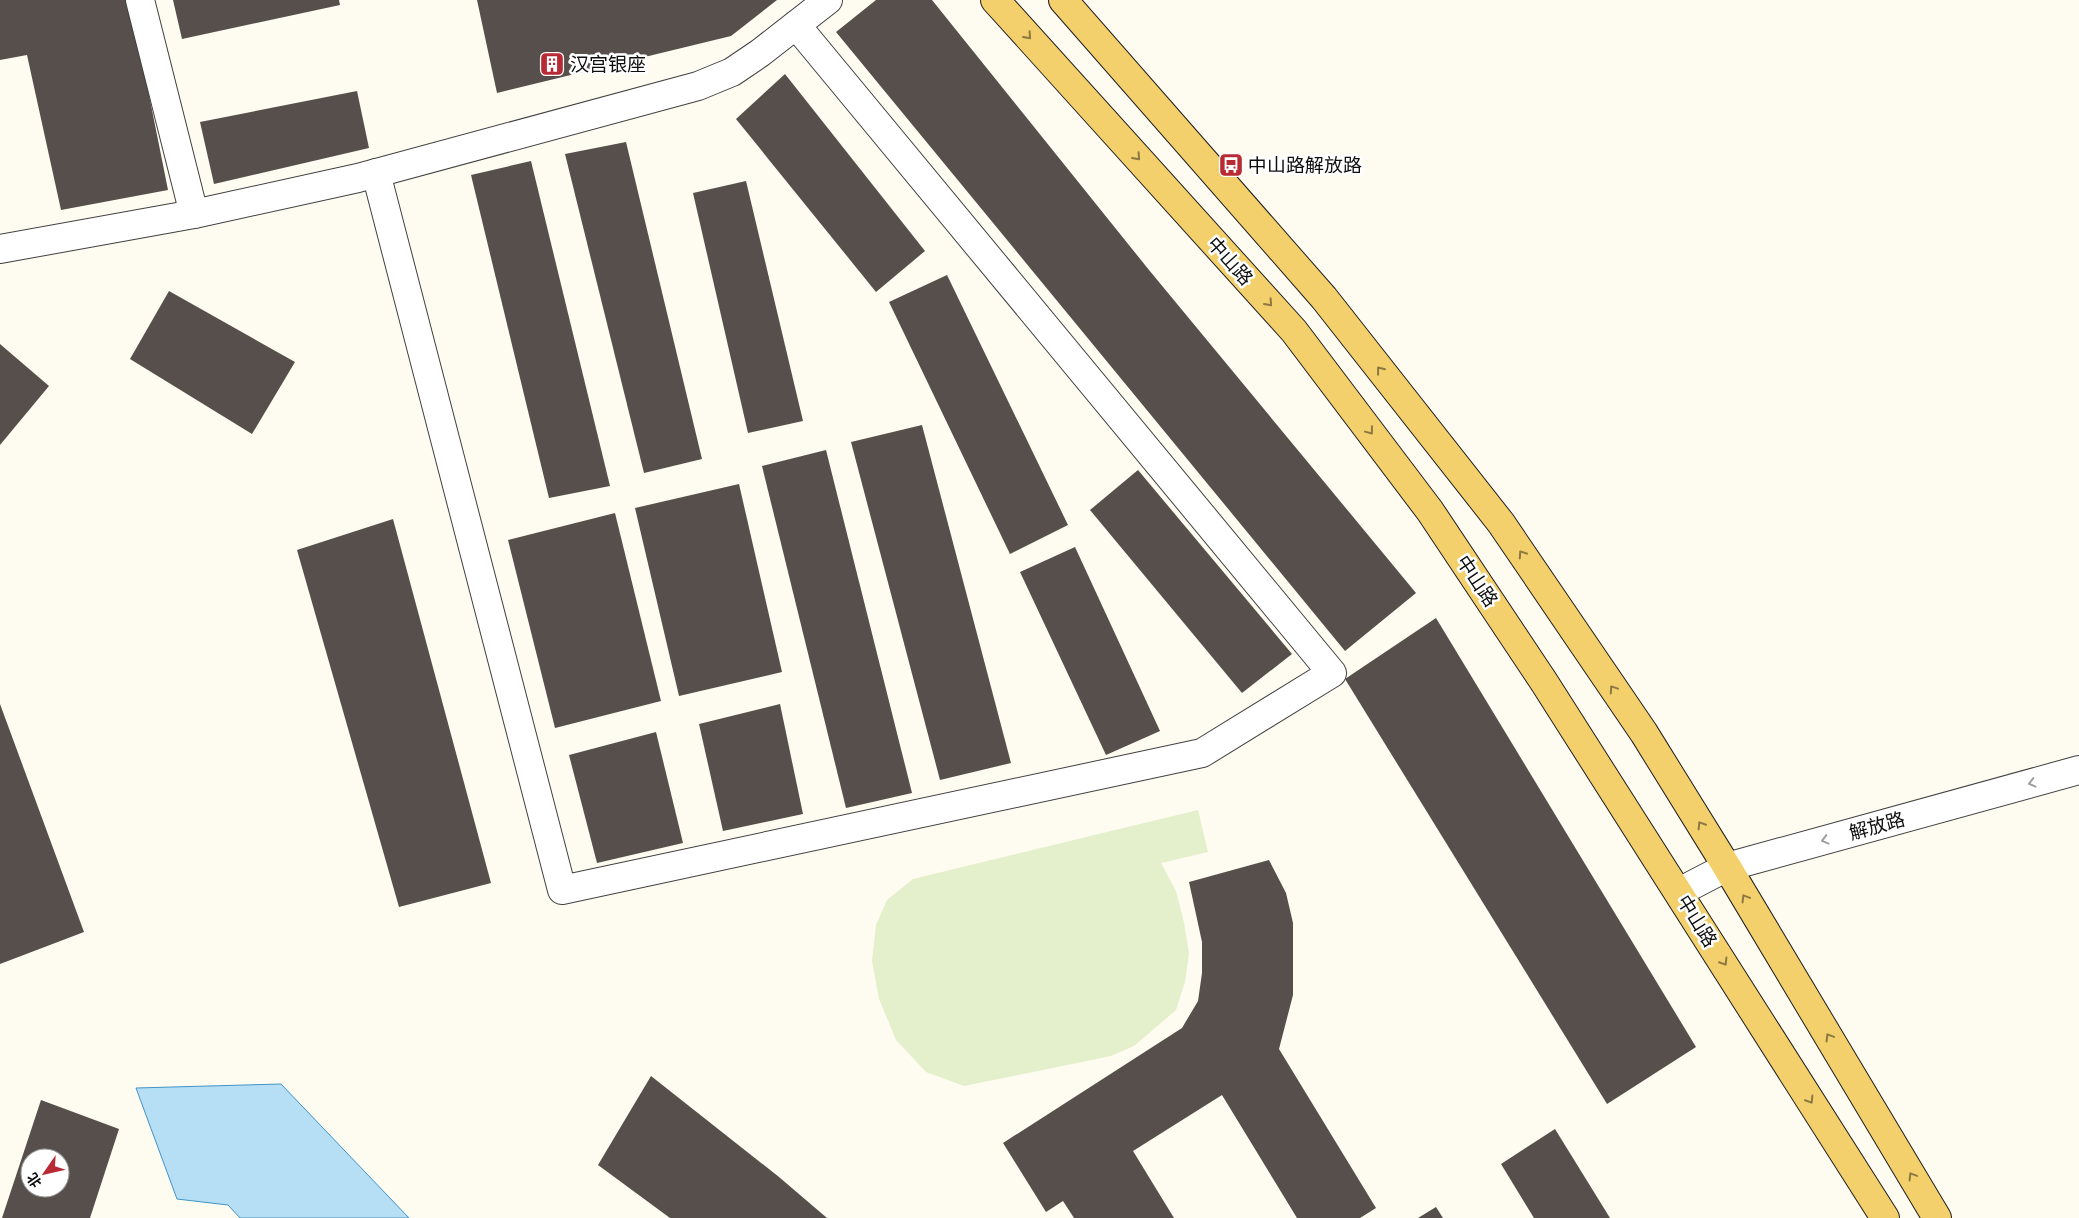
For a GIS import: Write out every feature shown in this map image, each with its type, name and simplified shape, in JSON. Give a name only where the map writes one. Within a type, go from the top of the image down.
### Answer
[{"type":"main road","name":"中山路","points":[[995,0],[1294,332],[1430,511],[1544,682],[1885,1218]]},
{"type":"main road","points":[[1063,0],[1324,298],[1501,523],[1644,733],[1727,867],[1937,1218]]},
{"type":"street","points":[[140,0],[194,214]]},
{"type":"street","points":[[0,248],[194,214],[376,173],[698,86],[732,72],[828,0]]},
{"type":"street","points":[[376,173],[562,890],[1202,752],[1332,673],[796,24]]},
{"type":"street","name":"解放路","points":[[1679,892],[1727,867],[2079,770]]},
{"type":"green space","points":[[1198,810],[1208,852],[1161,863],[1176,891],[1184,923],[1189,953],[1185,982],[1176,1010],[1134,1046],[1111,1056],[964,1086],[926,1072],[896,1040],[879,999],[872,961],[876,925],[887,900],[913,879]]},
{"type":"water","points":[[281,1084],[409,1218],[240,1218],[228,1205],[177,1199],[136,1088]]},
{"type":"building","points":[[0,0],[130,0],[168,190],[61,210],[27,55],[0,60]]},
{"type":"building","points":[[173,0],[339,0],[340,5],[182,39]]},
{"type":"building","name":"汉宫银座","points":[[477,0],[777,0],[731,36],[497,93]]},
{"type":"building","points":[[876,0],[932,0],[1149,270],[1416,593],[1345,651],[836,32]]},
{"type":"building","points":[[785,74],[925,251],[876,292],[736,119]]},
{"type":"building","points":[[357,91],[369,148],[214,184],[200,122]]},
{"type":"building","points":[[626,142],[702,459],[644,473],[565,154]]},
{"type":"building","points":[[531,161],[610,486],[549,498],[471,175]]},
{"type":"building","points":[[746,181],[803,421],[748,433],[693,193]]},
{"type":"building","points":[[947,275],[1068,525],[1010,554],[889,302]]},
{"type":"building","points":[[169,291],[295,362],[252,434],[130,359]]},
{"type":"building","points":[[0,344],[49,386],[0,445]]},
{"type":"building","points":[[922,425],[1011,763],[940,780],[851,442]]},
{"type":"building","points":[[826,450],[912,793],[846,808],[762,466]]},
{"type":"building","points":[[1138,470],[1292,654],[1242,693],[1090,510]]},
{"type":"building","points":[[739,484],[782,672],[679,696],[635,508]]},
{"type":"building","points":[[615,513],[661,701],[555,728],[508,540]]},
{"type":"building","points":[[393,519],[491,883],[399,907],[297,550]]},
{"type":"building","points":[[1075,547],[1160,731],[1106,755],[1020,572]]},
{"type":"building","points":[[1436,618],[1696,1047],[1607,1104],[1345,679]]},
{"type":"building","points":[[0,704],[84,932],[0,964]]},
{"type":"building","points":[[780,704],[803,814],[723,831],[699,724]]},
{"type":"building","points":[[656,732],[683,843],[597,863],[569,755]]},
{"type":"building","points":[[1269,860],[1286,893],[1293,923],[1293,995],[1279,1049],[1376,1208],[1360,1218],[1297,1218],[1222,1095],[1133,1151],[1174,1218],[1074,1218],[1063,1201],[1046,1212],[1003,1143],[1182,1028],[1198,1001],[1202,973],[1202,942],[1189,882]]},
{"type":"building","points":[[651,1076],[779,1177],[827,1218],[670,1218],[598,1165]]},
{"type":"building","points":[[41,1100],[119,1129],[90,1218],[2,1218],[20,1164],[20,1198],[70,1198],[70,1148],[25,1148]]},
{"type":"building","points":[[1555,1129],[1610,1218],[1534,1218],[1501,1164]]},
{"type":"building","points":[[1436,1207],[1443,1218],[1418,1218]]},
{"type":"place","name":"汉宫银座","points":[[552,64]]},
{"type":"place","name":"中山路解放路","points":[[1231,165]]}]
